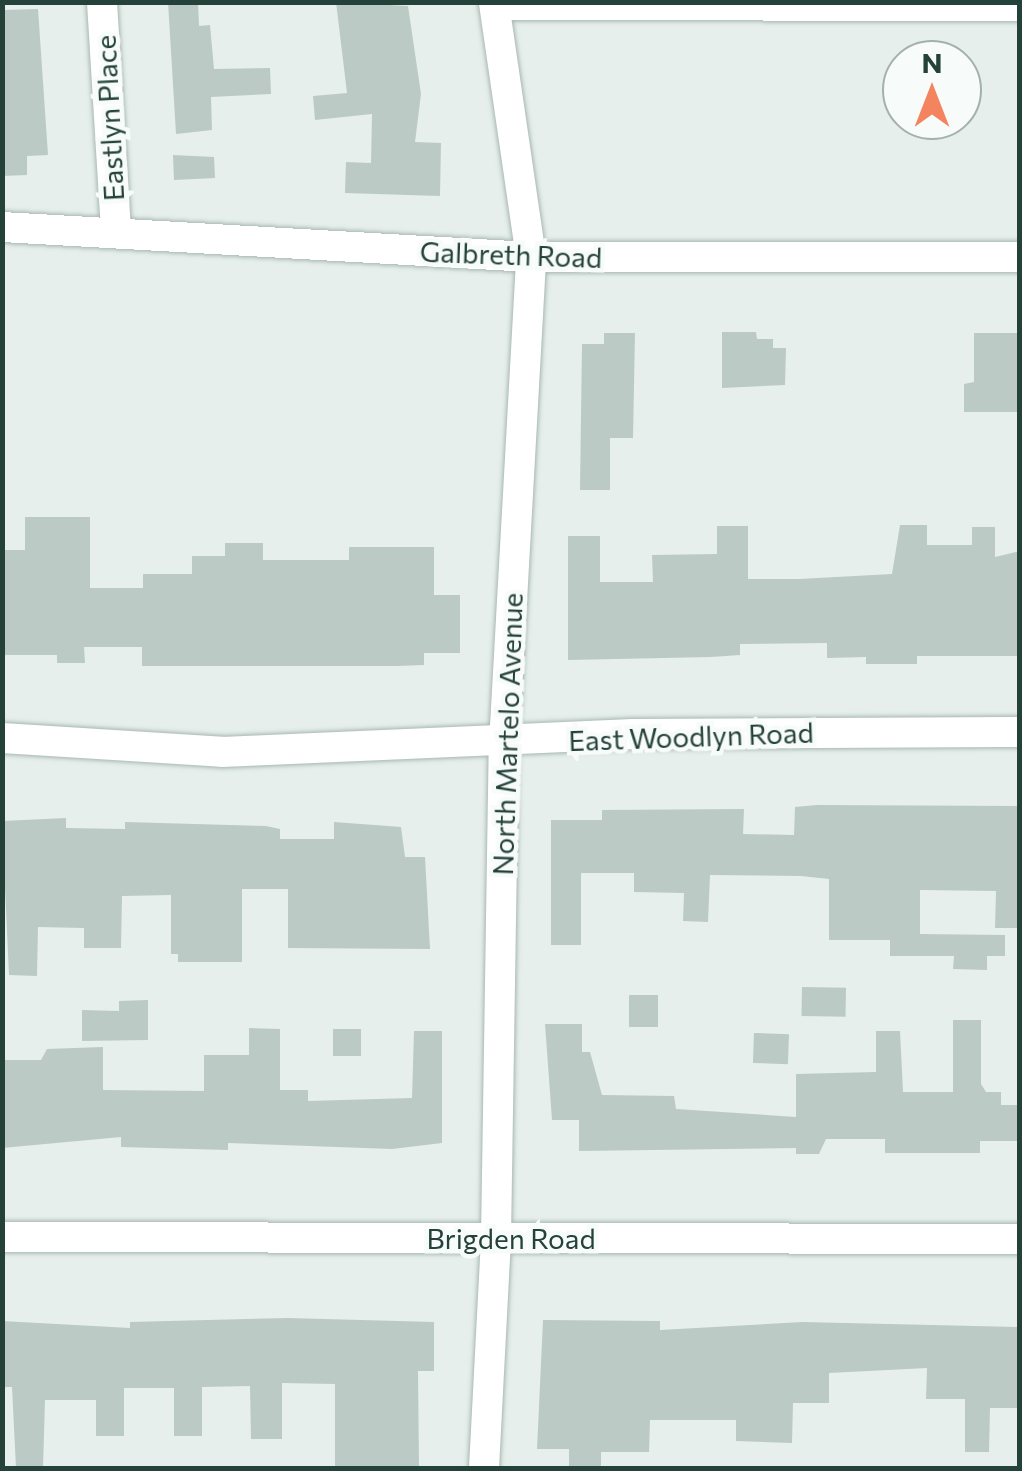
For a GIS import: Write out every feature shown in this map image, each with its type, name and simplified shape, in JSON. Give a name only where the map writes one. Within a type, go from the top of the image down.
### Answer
[{"type":"street","name":"Eastlyn Place","points":[[102,2],[116,232]]},
{"type":"street","name":"North Martelo Avenue","points":[[484,1468],[496,1238],[504,744],[532,257],[495,7]]},
{"type":"street","name":"Galbreth Road","points":[[2,227],[532,257],[1020,257]]},
{"type":"street","name":"East Woodlyn Road","points":[[2,738],[222,752],[504,744],[651,734],[1020,732]]},
{"type":"street","name":"Brigden Road","points":[[2,1236],[1020,1240]]},
{"type":"lane","points":[[495,7],[1020,12]]},
{"type":"building","points":[[168,2],[198,2],[199,26],[210,25],[214,69],[270,68],[271,94],[211,97],[212,130],[176,134]]},
{"type":"building","points":[[336,2],[408,6],[421,94],[415,142],[441,143],[440,196],[345,193],[346,162],[371,163],[372,114],[315,120],[313,96],[347,93]]},
{"type":"building","points":[[38,9],[48,155],[27,156],[27,175],[2,176],[2,10]]},
{"type":"building","points":[[173,155],[214,157],[215,178],[174,180]]},
{"type":"building","points":[[722,332],[756,332],[757,339],[773,339],[773,348],[786,348],[785,385],[722,388]]},
{"type":"building","points":[[604,333],[635,333],[633,438],[610,438],[610,490],[580,490],[582,344],[604,344]]},
{"type":"building","points":[[974,333],[1020,333],[1020,412],[964,412],[964,384],[974,382]]},
{"type":"building","points":[[25,517],[90,517],[90,588],[143,588],[143,574],[192,574],[192,556],[225,556],[225,543],[263,543],[263,560],[349,560],[349,547],[434,547],[434,595],[460,595],[460,653],[424,653],[424,665],[397,666],[142,666],[142,647],[84,647],[85,663],[57,663],[57,655],[5,655],[2,550],[25,550]]},
{"type":"building","points":[[900,525],[927,525],[927,545],[972,545],[972,527],[995,527],[995,557],[1020,551],[1020,656],[917,656],[917,664],[866,664],[866,657],[827,658],[827,643],[740,644],[740,655],[711,657],[568,660],[568,536],[600,536],[600,582],[653,582],[652,555],[717,554],[717,526],[748,526],[748,579],[799,579],[892,574]]},
{"type":"building","points":[[1020,806],[1020,928],[995,928],[996,891],[920,890],[920,934],[1005,935],[1005,956],[987,956],[987,970],[953,969],[954,956],[890,956],[890,940],[829,940],[829,879],[801,876],[710,875],[708,922],[683,921],[684,893],[634,892],[634,873],[581,873],[581,945],[551,945],[551,820],[602,820],[602,810],[744,809],[743,834],[794,835],[795,807]]},
{"type":"building","points":[[66,818],[66,828],[125,829],[125,822],[266,826],[280,829],[280,839],[334,839],[334,822],[401,827],[405,857],[425,857],[430,949],[288,948],[288,889],[242,889],[242,962],[178,962],[178,954],[171,954],[171,895],[122,896],[121,948],[84,948],[84,928],[38,927],[37,976],[9,975],[2,821]]},
{"type":"building","points":[[802,987],[846,988],[845,1017],[801,1016]]},
{"type":"building","points":[[629,995],[658,995],[658,1027],[629,1027]]},
{"type":"building","points":[[148,1000],[148,1040],[82,1041],[82,1010],[119,1011],[119,1001]]},
{"type":"building","points":[[953,1020],[981,1020],[981,1084],[986,1092],[1001,1092],[1001,1105],[1019,1105],[1019,1141],[980,1141],[980,1153],[885,1153],[885,1139],[826,1139],[819,1154],[796,1154],[796,1148],[579,1151],[579,1120],[552,1120],[545,1024],[582,1024],[582,1052],[590,1052],[602,1095],[674,1096],[676,1109],[796,1117],[796,1074],[876,1072],[876,1031],[900,1031],[903,1092],[953,1092]]},
{"type":"building","points":[[249,1028],[280,1029],[280,1090],[308,1090],[308,1101],[412,1098],[414,1031],[442,1031],[442,1143],[392,1149],[228,1143],[228,1150],[121,1147],[121,1137],[2,1148],[5,1060],[41,1060],[47,1049],[103,1047],[103,1090],[204,1091],[204,1055],[249,1055]]},
{"type":"building","points":[[333,1029],[361,1029],[361,1056],[333,1056]]},
{"type":"building","points":[[754,1033],[789,1034],[788,1064],[753,1063]]},
{"type":"building","points":[[288,1318],[434,1322],[434,1371],[418,1371],[419,1468],[335,1468],[335,1384],[282,1383],[282,1439],[251,1439],[250,1386],[202,1387],[202,1436],[174,1436],[174,1388],[124,1388],[124,1436],[96,1436],[96,1400],[45,1400],[43,1468],[16,1468],[12,1387],[2,1387],[2,1321],[130,1328],[130,1322]]},
{"type":"building","points":[[543,1320],[660,1321],[660,1330],[802,1322],[1020,1327],[1020,1408],[990,1408],[989,1452],[965,1452],[965,1399],[926,1399],[927,1368],[829,1373],[829,1403],[793,1403],[792,1443],[736,1441],[736,1420],[650,1420],[649,1452],[601,1452],[601,1468],[569,1468],[569,1449],[537,1449]]}]
